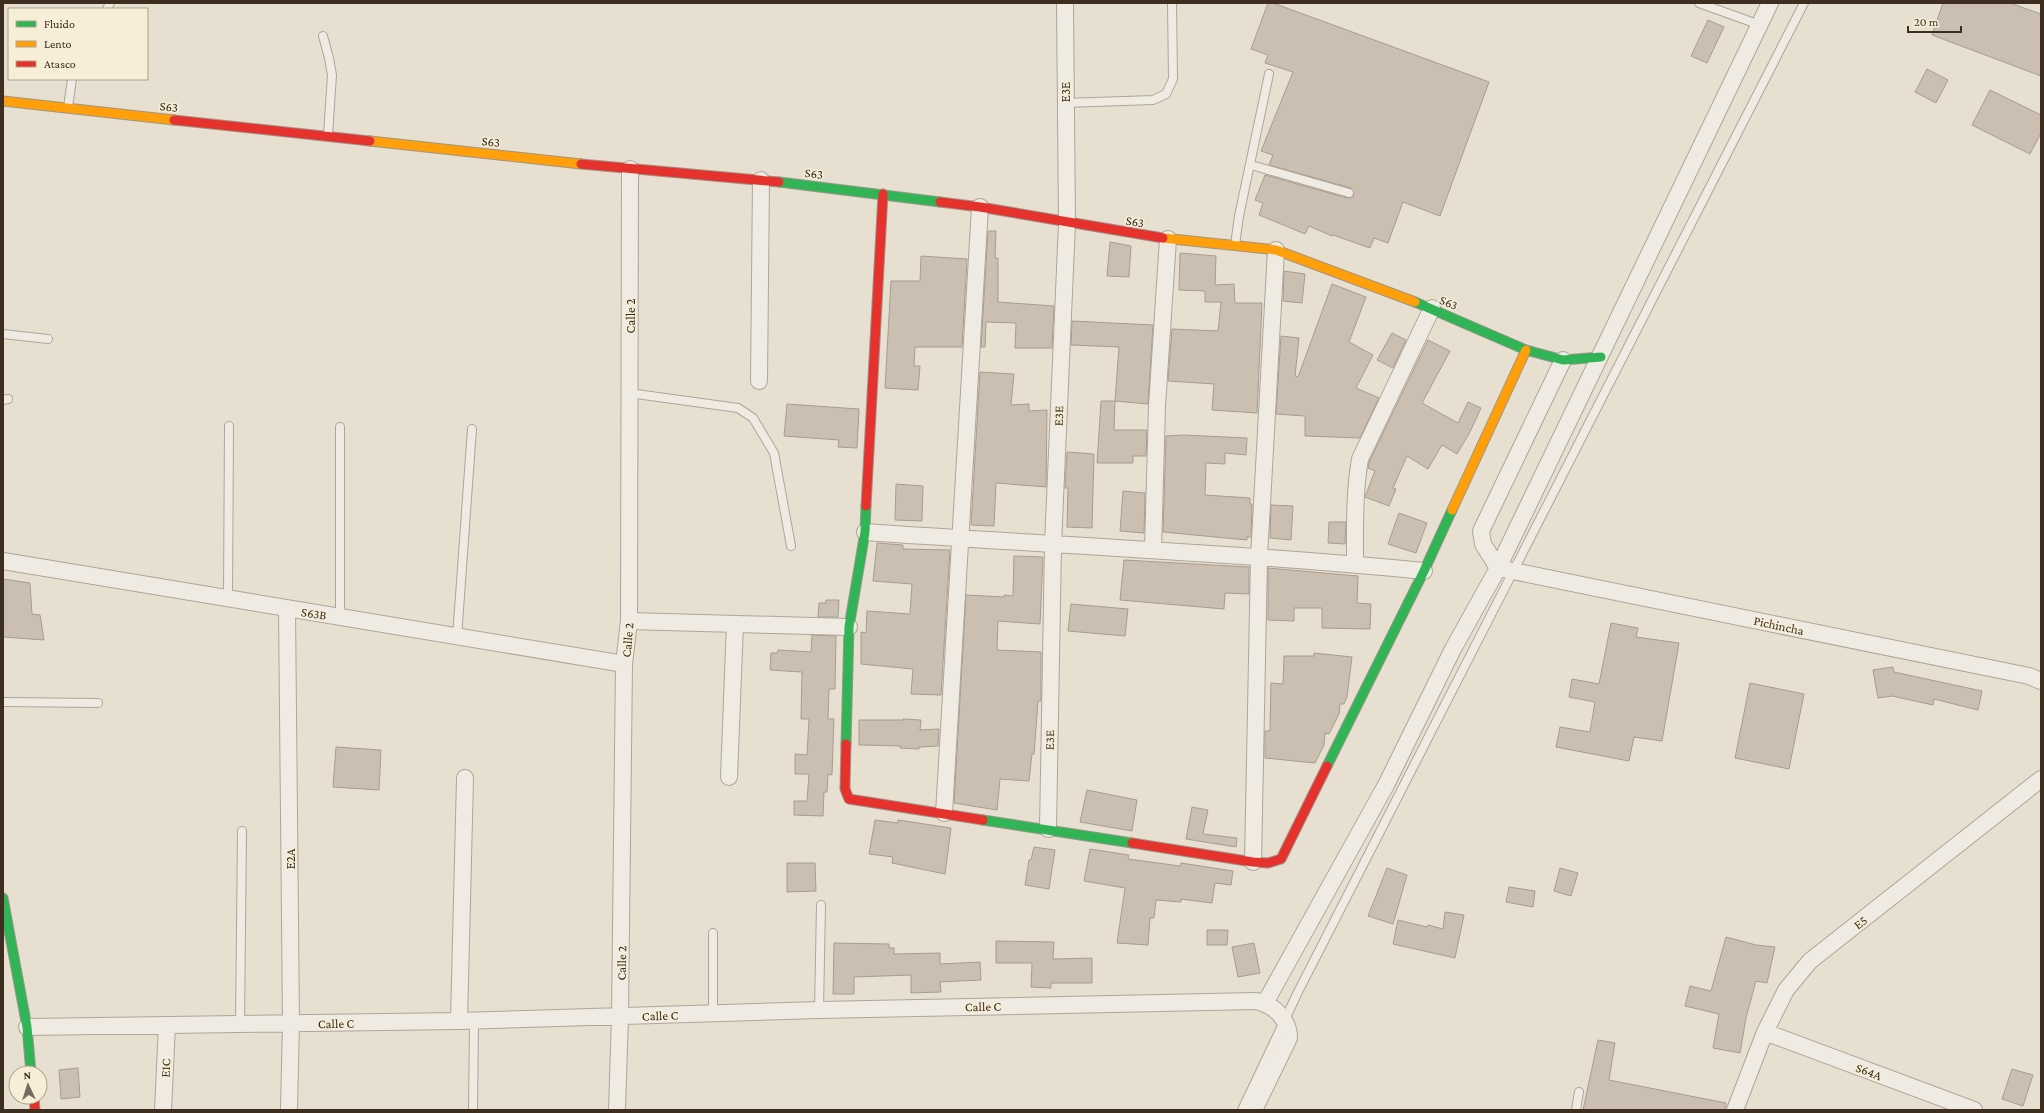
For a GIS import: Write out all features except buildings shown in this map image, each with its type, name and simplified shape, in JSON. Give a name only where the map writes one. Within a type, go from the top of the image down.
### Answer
[{"type":"street","name":"E3E","points":[[1048,829],[1053,545],[1067,223],[1065,3]]},
{"type":"street","points":[[1254,1110],[1289,1038],[1289,1028],[1286,1020],[1265,1003],[1386,785],[1453,649],[1498,568],[1601,357],[1770,3]]},
{"type":"street","name":"S63","points":[[3,101],[630,169],[761,180],[883,194],[980,207],[1168,239],[1276,250],[1432,308],[1526,350],[1564,360],[1601,357]]},
{"type":"street","name":"Calle 2","points":[[617,1110],[620,1017],[624,664],[629,621],[630,169]]},
{"type":"street","points":[[759,382],[761,180]]},
{"type":"street","points":[[883,194],[865,532],[849,627],[846,795],[848,799],[1253,862],[1268,863],[1281,859],[1424,571],[1526,350]]},
{"type":"street","points":[[944,813],[980,207]]},
{"type":"street","points":[[1153,550],[1157,406],[1168,239]]},
{"type":"street","points":[[1253,862],[1259,558],[1276,250]]},
{"type":"street","points":[[1355,564],[1354,511],[1356,481],[1360,459],[1432,308]]},
{"type":"street","points":[[1498,568],[1482,544],[1481,530],[1564,360]]},
{"type":"street","points":[[865,532],[1355,564],[1424,571]]},
{"type":"street","name":"S63B","points":[[3,561],[624,664]]},
{"type":"street","name":"Pichincha","points":[[1498,568],[1516,570],[2022,675],[2041,681]]},
{"type":"street","name":"E2A","points":[[287,608],[291,1023],[288,1110]]},
{"type":"street","points":[[629,621],[849,627]]},
{"type":"street","points":[[729,777],[736,624]]},
{"type":"street","points":[[465,778],[466,1021]]},
{"type":"street","name":"E5","points":[[1735,1110],[1765,1032],[1786,990],[1810,961],[2041,779]]},
{"type":"street","points":[[3,898],[27,1027],[30,1065]]},
{"type":"street","name":"Calle C","points":[[27,1027],[466,1021],[819,1010],[1248,1001],[1265,1003]]},
{"type":"street","name":"E1C","points":[[163,1110],[167,1025]]},
{"type":"street","name":"S64A","points":[[1765,1032],[1974,1110]]},
{"type":"lane","points":[[1065,103],[1153,100],[1166,94],[1173,80],[1172,3]]},
{"type":"lane","points":[[1699,3],[1760,25]]},
{"type":"lane","points":[[1242,1110],[1298,992],[1516,570],[1804,3]]},
{"type":"lane","points":[[323,36],[330,58],[332,75],[328,136]]},
{"type":"lane","points":[[1235,245],[1239,216],[1269,74]]},
{"type":"lane","points":[[68,108],[72,80]]},
{"type":"lane","points":[[1251,165],[1349,193]]},
{"type":"lane","points":[[3,334],[48,340]]},
{"type":"lane","points":[[629,393],[738,408],[753,418],[774,453],[791,546]]},
{"type":"lane","points":[[228,598],[229,426]]},
{"type":"lane","points":[[340,427],[340,617]]},
{"type":"lane","points":[[457,637],[472,429]]},
{"type":"lane","points":[[3,702],[98,703]]},
{"type":"lane","points":[[240,1024],[242,831]]},
{"type":"lane","points":[[819,1010],[821,905]]},
{"type":"lane","points":[[713,933],[713,1013]]},
{"type":"lane","points":[[466,1021],[473,1110]]},
{"type":"lane","points":[[1576,1110],[1578,1092]]},
{"type":"traffic: fast","points":[[779,182],[940,202]]},
{"type":"traffic: fast","points":[[1415,302],[1526,350],[1563,360],[1601,357]]},
{"type":"traffic: fast","points":[[846,744],[849,627],[865,532],[866,506]]},
{"type":"traffic: fast","points":[[1327,766],[1424,571],[1452,510]]},
{"type":"traffic: fast","points":[[983,820],[1132,843]]},
{"type":"traffic: fast","points":[[3,898],[27,1027],[30,1065]]},
{"type":"traffic: slow","points":[[3,101],[174,120]]},
{"type":"traffic: slow","points":[[370,141],[581,164]]},
{"type":"traffic: slow","points":[[1163,238],[1276,250],[1415,302]]},
{"type":"traffic: slow","points":[[1452,510],[1526,350]]},
{"type":"traffic: jam","points":[[174,120],[370,141]]},
{"type":"traffic: jam","points":[[581,164],[779,182]]},
{"type":"traffic: jam","points":[[866,506],[883,194]]},
{"type":"traffic: jam","points":[[940,202],[980,207],[1163,238]]},
{"type":"traffic: jam","points":[[846,744],[845,789],[849,799],[983,820]]},
{"type":"traffic: jam","points":[[1132,843],[1253,862],[1268,863],[1281,859],[1327,766]]},
{"type":"traffic: jam","points":[[35,1105],[35,1110]]}]
